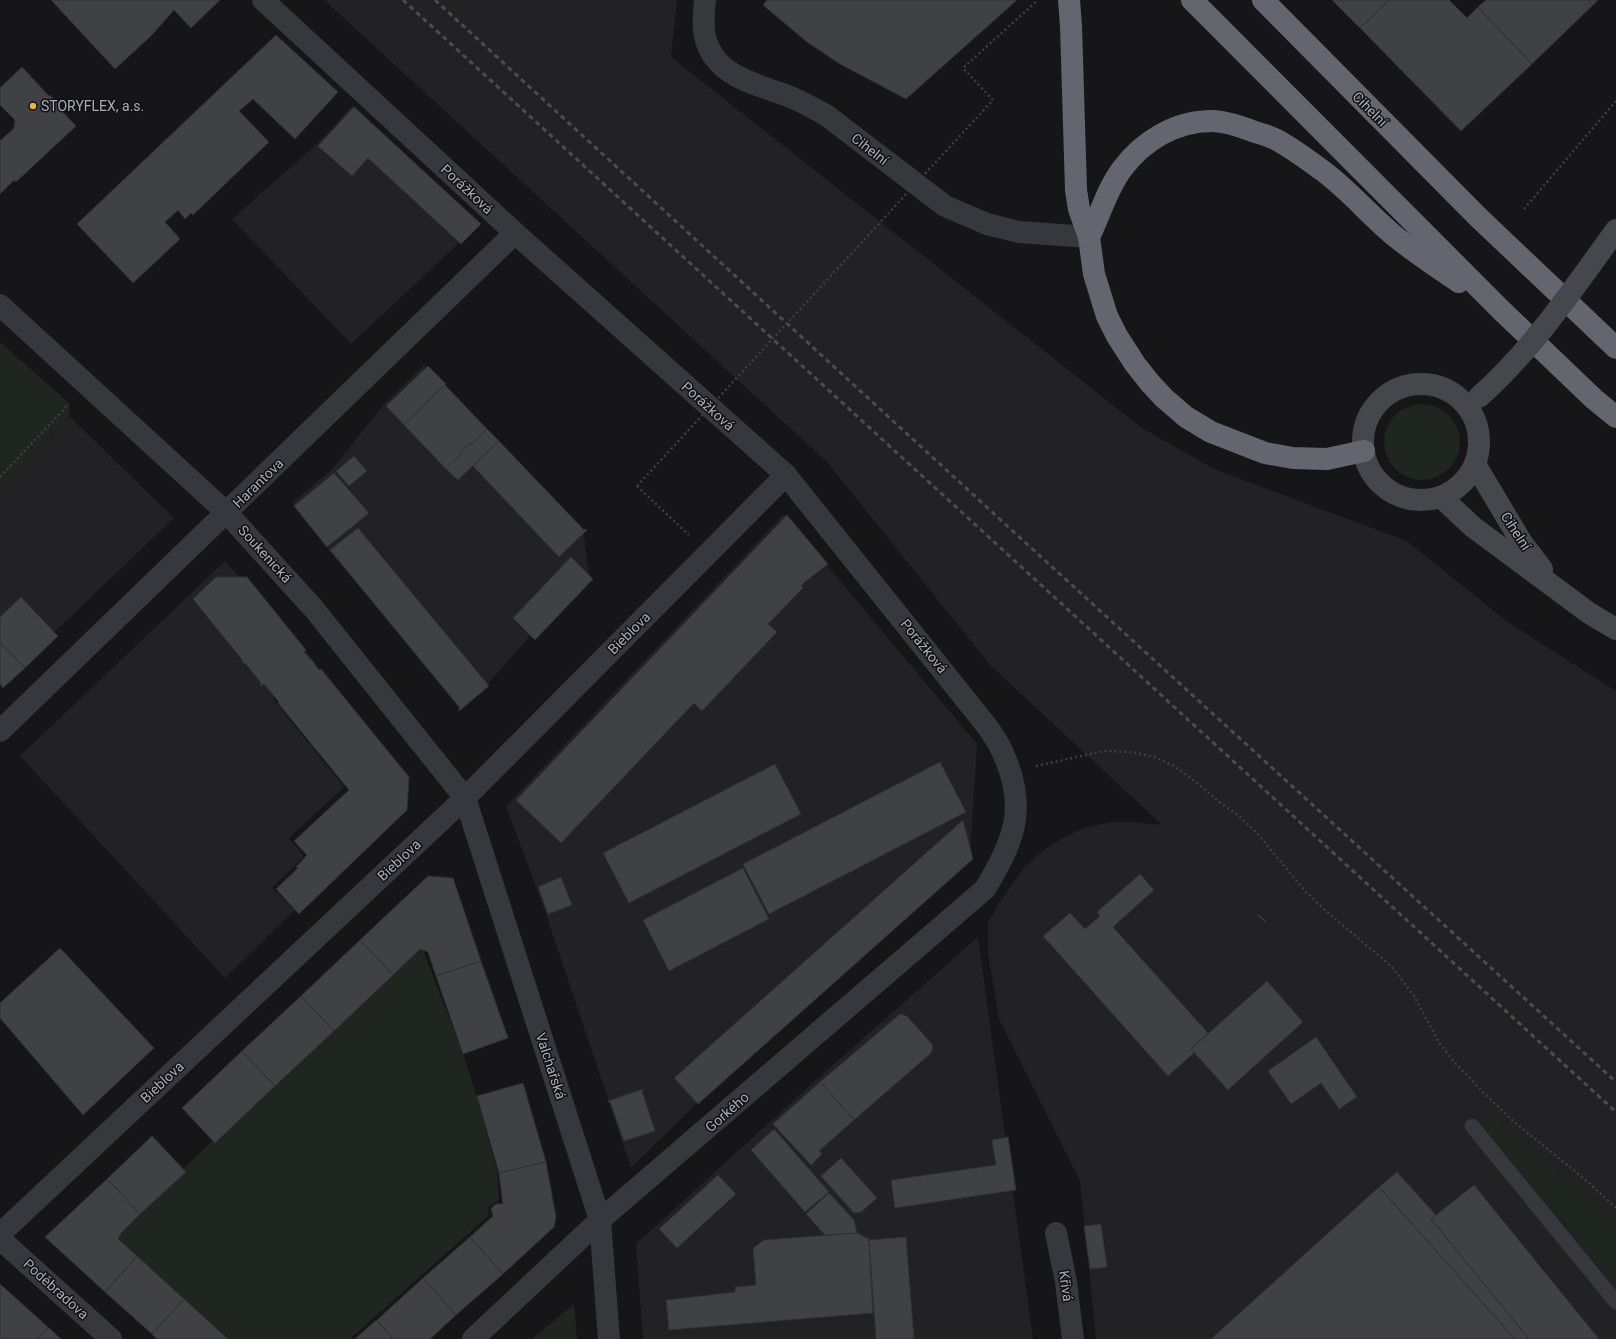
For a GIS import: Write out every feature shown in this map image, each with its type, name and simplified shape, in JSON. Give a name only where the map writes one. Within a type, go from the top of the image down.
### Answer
[{"type":"highway","points":[[1069,0],[1076,190],[1079,209],[1089,237],[1094,274],[1107,316],[1117,336],[1150,383],[1186,417],[1211,432],[1265,453],[1293,458],[1328,459],[1364,452]]},
{"type":"highway","points":[[1192,0],[1500,309],[1594,399],[1616,417]]},
{"type":"highway","name":"Cihelní","points":[[1263,0],[1478,217],[1616,348]]},
{"type":"highway","points":[[1089,237],[1114,181],[1126,164],[1145,145],[1164,132],[1185,125],[1212,121],[1231,124],[1275,139],[1297,152],[1324,172],[1397,238],[1435,266],[1500,309]]},
{"type":"street","name":"Porážková","points":[[263,0],[515,233],[786,475],[986,725],[1002,750],[1010,771],[1015,791],[1016,811],[1013,831],[1002,861],[984,889]]},
{"type":"street","name":"Cihelní","points":[[705,0],[704,31],[709,48],[718,63],[730,73],[743,80],[806,104],[826,115],[945,206],[987,224],[1019,232],[1089,237]]},
{"type":"street","points":[[1473,401],[1501,378],[1526,349],[1616,230]]},
{"type":"street","name":"Harantova","points":[[0,731],[515,233]]},
{"type":"street","name":"Soukenická","points":[[0,305],[227,512],[314,609],[465,798]]},
{"type":"street","points":[[1422,384],[1439,387],[1473,401],[1475,419],[1479,434],[1479,449],[1476,464],[1467,478],[1456,489],[1442,497],[1425,501],[1408,499],[1392,493],[1379,483],[1369,469],[1364,452],[1363,436],[1368,420],[1377,405],[1390,394],[1400,389],[1422,384]]},
{"type":"street","name":"Cihelní","points":[[1476,464],[1522,543],[1562,593]]},
{"type":"street","name":"Bieblova","points":[[0,1234],[465,798],[786,475]]},
{"type":"street","name":"Cihelní","points":[[1442,497],[1474,527],[1589,613],[1616,629]]},
{"type":"street","name":"Valchařská","points":[[465,798],[600,1220],[609,1339]]},
{"type":"street","name":"Gorkého","points":[[473,1339],[600,1220],[984,889]]},
{"type":"street","name":"Křivá","points":[[1056,1233],[1066,1282],[1073,1339]]},
{"type":"street","name":"Poděbradova","points":[[0,1238],[111,1339]]},
{"type":"lane","points":[[1472,1126],[1616,1302]]},
{"type":"path","points":[[708,553],[637,486],[994,100],[963,68],[1038,0]]},
{"type":"path","points":[[1524,209],[1616,101]]},
{"type":"path","points":[[0,477],[70,404],[87,384]]},
{"type":"path","points":[[1010,771],[1104,752],[1132,752],[1155,757],[1174,766],[1195,781],[1219,802],[1238,815],[1256,832],[1306,891],[1326,911],[1392,967],[1414,996],[1440,1044],[1456,1064],[1486,1096],[1513,1121],[1586,1181],[1616,1208]]},
{"type":"shaded area","points":[[324,0],[677,0],[671,57],[1142,428],[1214,469],[1407,541],[1509,623],[1616,691],[1616,1339],[1096,1339],[1080,1181],[999,1019],[988,954],[988,923],[999,903],[1025,866],[1044,850],[1064,837],[1085,828],[1111,822],[1133,822],[1162,825],[991,666],[827,462]]},
{"type":"shaded area","points":[[353,105],[478,222],[459,243],[351,344],[232,219],[316,145]]},
{"type":"shaded area","points":[[0,342],[70,404],[69,416],[0,489]]},
{"type":"shaded area","points":[[424,365],[583,528],[589,576],[530,636],[487,685],[460,708],[328,549],[326,543],[292,503],[333,468],[384,404]]},
{"type":"shaded area","points":[[1422,404],[1436,407],[1449,415],[1457,428],[1460,442],[1457,456],[1449,469],[1436,477],[1422,480],[1408,477],[1395,469],[1387,456],[1384,442],[1387,428],[1395,415],[1408,407]]},
{"type":"shaded area","points":[[69,416],[174,518],[0,684],[0,489]]},
{"type":"shaded area","points":[[784,514],[977,744],[970,858],[696,1104],[631,1168],[545,911],[506,806]]},
{"type":"shaded area","points":[[225,561],[316,663],[273,699],[344,787],[289,838],[304,856],[272,888],[295,910],[225,978],[20,756]]},
{"type":"shaded area","points":[[978,937],[1033,1339],[643,1339],[636,1244],[817,1079]]},
{"type":"shaded area","points":[[416,948],[423,950],[463,1054],[476,1094],[497,1171],[499,1200],[489,1206],[488,1216],[350,1339],[227,1339],[133,1255],[118,1239],[119,1231]]},
{"type":"shaded area","points":[[1492,1114],[1605,1211],[1616,1223],[1616,1288],[1479,1122]]},
{"type":"shaded area","points":[[574,1304],[577,1339],[532,1339]]},
{"type":"building","points":[[51,0],[220,0],[191,28],[174,10],[151,36],[115,69]]},
{"type":"building","points":[[767,0],[1017,0],[906,99],[840,64],[807,42],[763,5]]},
{"type":"building","points":[[1332,0],[1389,0],[1360,28]]},
{"type":"building","points":[[1389,0],[1449,0],[1467,18],[1478,7],[1532,64],[1461,131],[1360,28]]},
{"type":"building","points":[[1486,0],[1588,0],[1593,5],[1532,64],[1478,7]]},
{"type":"building","points":[[1588,0],[1598,0],[1593,5]]},
{"type":"building","points":[[276,35],[338,92],[295,139],[253,99],[239,111],[269,142],[193,215],[191,213],[185,219],[178,210],[165,222],[180,239],[133,283],[77,224]]},
{"type":"building","points":[[22,67],[49,96],[50,95],[60,106],[59,108],[76,126],[16,182],[14,180],[0,194],[0,141],[14,128],[15,120],[0,105],[0,88]]},
{"type":"building","points":[[354,107],[481,224],[461,244],[368,158],[352,176],[318,146]]},
{"type":"building","points":[[428,366],[446,384],[404,425],[386,406]]},
{"type":"building","points":[[445,385],[487,429],[471,445],[470,443],[446,469],[404,425]]},
{"type":"building","points":[[487,429],[499,441],[458,480],[446,469],[470,443],[471,445]]},
{"type":"building","points":[[499,441],[584,530],[587,530],[559,557],[473,466]]},
{"type":"building","points":[[354,456],[367,471],[349,486],[336,471]]},
{"type":"building","points":[[334,473],[369,513],[327,547],[294,506]]},
{"type":"building","points":[[787,515],[828,564],[801,586],[803,588],[768,624],[777,632],[702,711],[694,703],[561,843],[516,800]]},
{"type":"building","points":[[358,528],[489,686],[459,711],[458,710],[460,708],[330,550]]},
{"type":"building","points":[[571,557],[593,579],[535,640],[513,618]]},
{"type":"building","points":[[216,577],[247,577],[306,650],[304,652],[319,670],[321,669],[409,777],[407,810],[299,914],[276,889],[298,868],[296,867],[307,855],[294,841],[349,790],[264,684],[261,686],[260,685],[261,683],[245,663],[244,664],[242,662],[243,661],[193,599]]},
{"type":"building","points":[[21,597],[58,636],[25,668],[0,642],[0,617]]},
{"type":"building","points":[[0,642],[25,668],[3,688],[0,684]]},
{"type":"building","points":[[940,762],[966,812],[769,914],[743,864]]},
{"type":"building","points":[[775,764],[801,814],[629,903],[603,853]]},
{"type":"building","points":[[963,820],[973,859],[698,1104],[674,1078]]},
{"type":"building","points":[[743,868],[769,919],[669,971],[643,920]]},
{"type":"building","points":[[1140,874],[1154,890],[1113,927],[1208,1033],[1191,1049],[1195,1052],[1168,1076],[1043,936],[1070,913],[1085,929],[1100,916],[1097,912]]},
{"type":"building","points":[[428,876],[453,878],[481,961],[436,976],[428,952],[420,949],[393,975],[360,940]]},
{"type":"building","points":[[561,877],[572,905],[548,914],[538,887]]},
{"type":"building","points":[[360,940],[393,975],[334,1031],[301,996]]},
{"type":"building","points":[[60,948],[154,1048],[83,1115],[0,1018],[0,1003]]},
{"type":"building","points":[[481,961],[508,1038],[463,1054],[436,976]]},
{"type":"building","points":[[1267,981],[1303,1022],[1228,1090],[1191,1049]]},
{"type":"building","points":[[301,996],[334,1031],[275,1086],[242,1051]]},
{"type":"building","points":[[900,1014],[907,1016],[933,1045],[932,1051],[854,1120],[820,1082]]},
{"type":"building","points":[[1316,1037],[1357,1097],[1339,1109],[1321,1083],[1291,1104],[1268,1071]]},
{"type":"building","points":[[242,1051],[275,1086],[215,1143],[182,1108]]},
{"type":"building","points":[[820,1082],[854,1120],[819,1151],[822,1154],[811,1165],[773,1124]]},
{"type":"building","points":[[523,1083],[546,1162],[499,1173],[477,1096]]},
{"type":"building","points":[[643,1089],[644,1090],[642,1091],[655,1131],[624,1141],[610,1102],[608,1101]]},
{"type":"building","points":[[774,1129],[829,1192],[805,1212],[751,1150]]},
{"type":"building","points":[[152,1136],[186,1172],[140,1214],[107,1179]]},
{"type":"building","points":[[1008,1137],[1016,1190],[895,1208],[891,1180],[996,1165],[992,1140]]},
{"type":"building","points":[[841,1158],[877,1198],[861,1212],[854,1213],[821,1176]]},
{"type":"building","points":[[546,1162],[556,1217],[554,1227],[503,1274],[470,1237],[493,1216],[491,1209],[493,1206],[496,1204],[503,1204],[499,1173]]},
{"type":"building","points":[[1397,1172],[1436,1215],[1431,1219],[1529,1339],[1515,1339],[1379,1187]]},
{"type":"building","points":[[718,1175],[736,1194],[677,1248],[659,1229]]},
{"type":"building","points":[[107,1179],[140,1214],[122,1232],[118,1239],[137,1256],[105,1292],[45,1237]]},
{"type":"building","points":[[1474,1185],[1599,1339],[1529,1339],[1431,1219]]},
{"type":"building","points":[[1379,1187],[1515,1339],[1211,1339],[1327,1234]]},
{"type":"building","points":[[829,1193],[854,1220],[857,1233],[825,1235],[806,1214]]},
{"type":"building","points":[[1101,1224],[1107,1267],[1090,1269],[1084,1226]]},
{"type":"building","points":[[857,1233],[869,1239],[873,1313],[669,1330],[666,1300],[735,1292],[735,1287],[756,1285],[753,1248],[764,1240]]},
{"type":"building","points":[[470,1237],[503,1274],[456,1315],[423,1278]]},
{"type":"building","points":[[906,1237],[914,1339],[876,1339],[869,1240]]},
{"type":"building","points":[[137,1256],[184,1299],[152,1334],[105,1292]]},
{"type":"building","points":[[423,1278],[456,1315],[430,1339],[393,1339],[377,1320]]},
{"type":"building","points":[[0,1284],[48,1327],[37,1339],[0,1339]]},
{"type":"building","points":[[184,1299],[228,1339],[157,1339],[152,1334]]},
{"type":"building","points":[[377,1320],[393,1339],[355,1339],[375,1321]]},
{"type":"building","points":[[48,1327],[61,1339],[37,1339]]},
{"type":"tram line","points":[[1258,915],[1266,922]]},
{"type":"railway","points":[[403,0],[1616,1112]]},
{"type":"railway","points":[[435,0],[1016,534],[1616,1082]]},
{"type":"place","name":"STORYFLEX, a.s.","points":[[33,106]]}]
